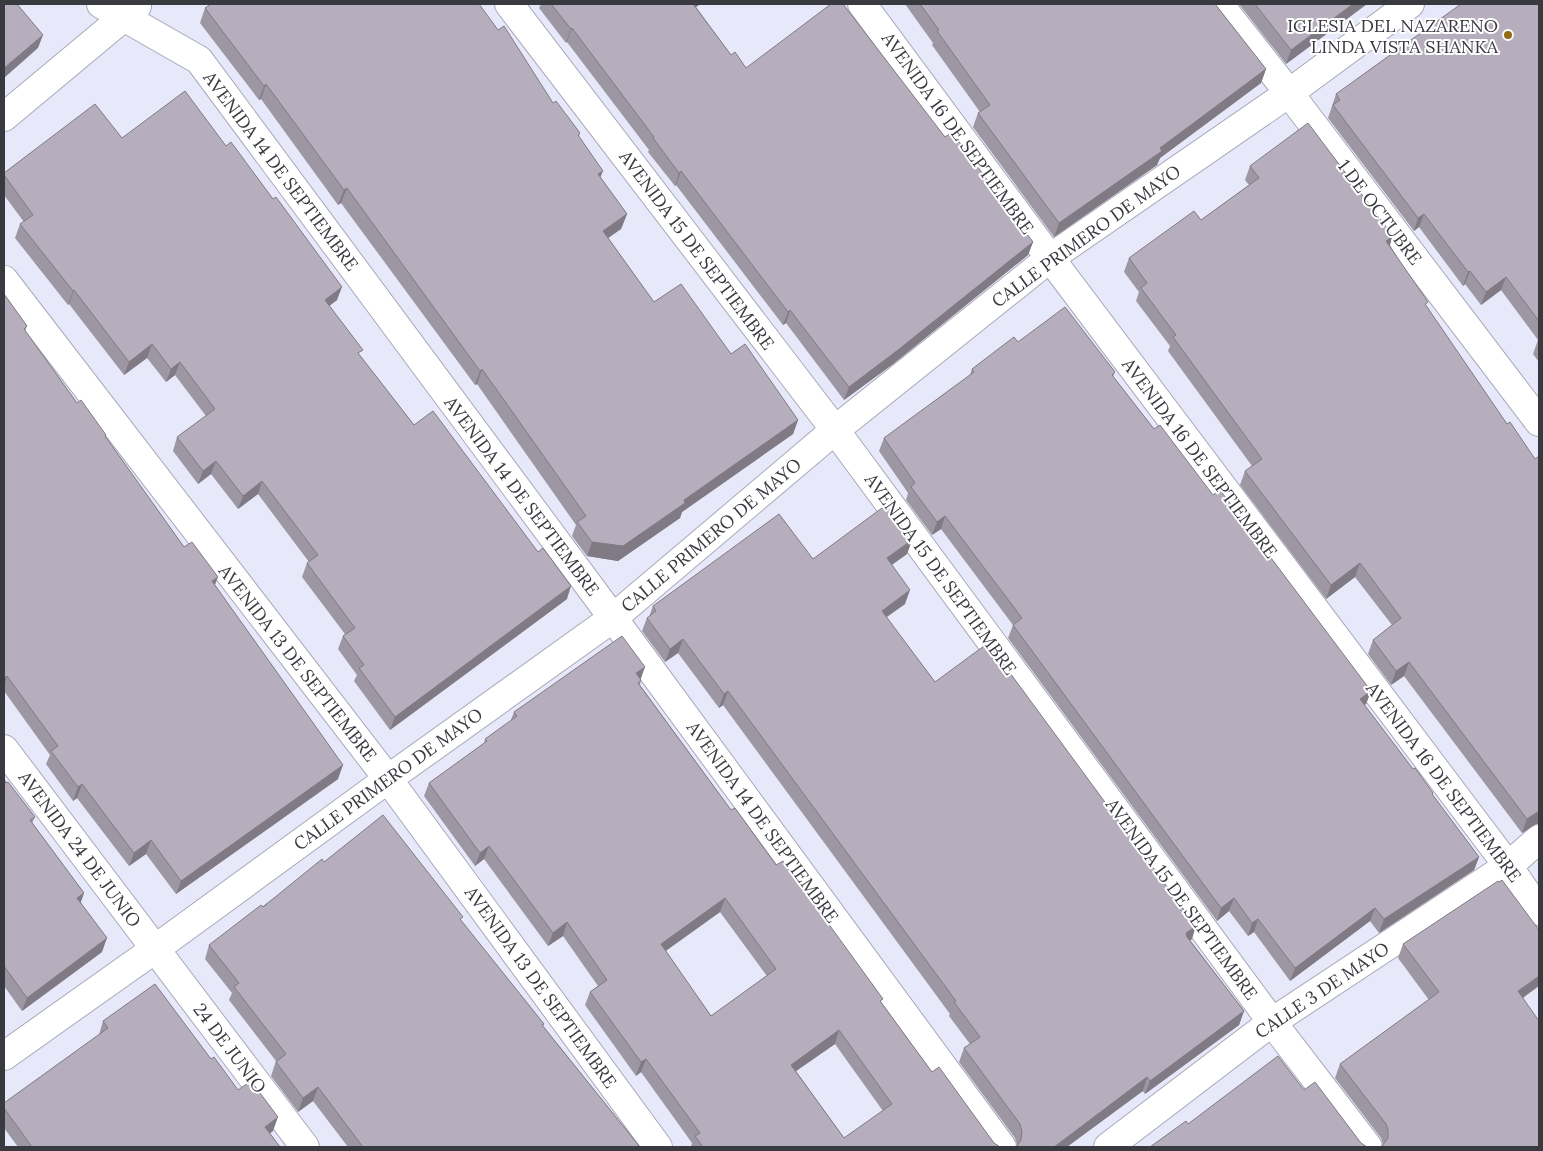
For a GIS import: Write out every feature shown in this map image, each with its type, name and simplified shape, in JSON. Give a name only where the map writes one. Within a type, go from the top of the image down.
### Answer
[{"type":"street","name":"AVENIDA 14 DE SEPTIEMBRE","points":[[101,4],[132,10],[199,60],[1002,1147]]},
{"type":"street","name":"AVENIDA 15 DE SEPTIEMBRE","points":[[509,4],[835,430],[1272,1022],[1368,1147]]},
{"type":"street","name":"AVENIDA 16 DE SEPTIEMBRE","points":[[862,4],[1050,258],[1508,866],[1539,911]]},
{"type":"street","name":"1 DE OCTUBRE","points":[[1219,4],[1289,92],[1539,422]]},
{"type":"street","name":"CALLE PRIMERO DE MAYO","points":[[4,1056],[156,949],[388,779],[613,618],[835,430],[1050,258],[1289,92],[1410,4]]},
{"type":"street","points":[[4,117],[132,10]]},
{"type":"street","name":"AVENIDA 13 DE SEPTIEMBRE","points":[[4,280],[388,779],[658,1147]]},
{"type":"street","name":"AVENIDA 24 DE JUNIO","points":[[4,749],[156,949]]},
{"type":"street","name":"CALLE 3 DE MAYO","points":[[1108,1147],[1272,1022],[1508,866],[1539,839]]},
{"type":"street","name":"24 DE JUNIO","points":[[156,949],[305,1147]]},
{"type":"building","points":[[4,4],[17,4],[43,35],[4,68]]},
{"type":"building","points":[[211,4],[479,4],[498,30],[504,26],[553,103],[556,101],[580,133],[578,135],[603,171],[598,174],[627,214],[603,231],[654,302],[681,284],[731,354],[745,344],[798,420],[684,500],[685,503],[623,546],[592,542],[577,522],[586,516],[482,369],[480,371],[347,188],[344,190],[266,84],[264,86],[205,8]]},
{"type":"building","points":[[551,4],[693,4],[731,55],[735,52],[746,68],[831,4],[843,4],[945,137],[952,132],[1033,242],[849,387],[790,310],[788,312],[681,171],[679,173],[572,28]]},
{"type":"building","points":[[920,4],[1215,4],[1266,69],[1160,148],[1162,151],[1059,223],[978,113],[990,105]]},
{"type":"building","points":[[1255,4],[1353,4],[1291,50]]},
{"type":"building","points":[[1461,4],[1539,4],[1539,321],[1506,277],[1486,292],[1470,271],[1468,272],[1424,214],[1418,218],[1333,105],[1340,100],[1336,94]]},
{"type":"building","points":[[185,91],[226,146],[231,142],[273,199],[276,197],[342,287],[325,300],[363,350],[358,353],[414,425],[433,411],[538,552],[543,548],[571,586],[395,717],[359,668],[364,665],[343,636],[355,628],[307,563],[318,555],[262,481],[243,496],[216,461],[203,471],[177,437],[215,409],[180,362],[171,369],[152,344],[129,362],[20,224],[33,215],[4,173],[95,104],[122,138]]},
{"type":"building","points":[[1308,123],[1393,236],[1386,241],[1428,302],[1425,304],[1507,424],[1510,422],[1535,459],[1539,456],[1539,811],[1527,819],[1409,662],[1396,671],[1373,640],[1401,618],[1360,563],[1331,585],[1245,471],[1262,459],[1173,337],[1176,335],[1141,288],[1147,283],[1129,258],[1194,211],[1201,220],[1259,178],[1250,166]]},
{"type":"building","points":[[4,294],[27,326],[24,329],[77,403],[81,400],[184,547],[192,542],[218,577],[212,581],[343,765],[181,881],[151,840],[134,853],[82,784],[78,787],[51,751],[58,746],[7,676],[4,679]]},
{"type":"building","points":[[1065,307],[1115,372],[1112,375],[1154,429],[1160,425],[1213,495],[1220,490],[1371,691],[1360,699],[1413,769],[1415,768],[1479,857],[1384,919],[1375,908],[1295,968],[1258,919],[1252,923],[1234,898],[1221,908],[1013,625],[1022,618],[945,516],[937,522],[911,487],[915,483],[884,438],[974,372],[972,369],[1014,337],[1018,342]]},
{"type":"building","points":[[886,505],[912,540],[887,558],[910,590],[882,611],[935,682],[988,643],[1196,926],[1186,933],[1187,937],[1244,1011],[1150,1081],[1147,1077],[1054,1147],[1013,1147],[1017,1146],[1021,1140],[1020,1124],[964,1048],[980,1037],[954,1002],[956,1001],[728,691],[724,694],[683,639],[670,649],[647,618],[656,611],[653,606],[779,514],[813,559]]},
{"type":"building","points":[[622,636],[645,667],[636,673],[641,680],[638,683],[731,810],[735,808],[776,865],[783,861],[883,999],[880,1001],[932,1072],[939,1067],[994,1143],[1000,1147],[703,1147],[695,1136],[700,1133],[646,1059],[641,1062],[590,992],[607,980],[567,922],[553,933],[489,846],[480,853],[429,783],[487,741],[485,739],[517,716],[514,712]],"holes":[[[725,898],[776,969],[711,1016],[661,944]],[[839,1030],[892,1104],[844,1138],[791,1065]]]},
{"type":"building","points":[[4,779],[35,817],[30,820],[84,893],[77,898],[107,938],[27,998],[4,966]]},
{"type":"building","points":[[383,815],[463,917],[460,919],[544,1024],[542,1025],[640,1147],[363,1147],[318,1087],[303,1098],[276,1062],[286,1054],[234,987],[239,983],[209,945],[261,905],[263,907],[322,859],[324,862]]},
{"type":"building","points":[[1502,880],[1539,930],[1539,976],[1518,991],[1539,1021],[1539,1147],[1378,1147],[1382,1146],[1388,1138],[1386,1124],[1340,1064],[1439,992],[1403,944]]},
{"type":"building","points":[[155,984],[211,1059],[214,1057],[238,1090],[251,1081],[278,1117],[265,1127],[280,1147],[32,1147],[4,1108],[4,1103],[108,1028],[103,1021]]},
{"type":"building","points":[[1278,1056],[1304,1090],[1315,1082],[1361,1143],[1367,1147],[1150,1147],[1186,1121],[1188,1124]]},
{"type":"place","name":"IGLESIA DEL NAZARENO LINDA VISTA SHANKA","points":[[1508,35]]}]
